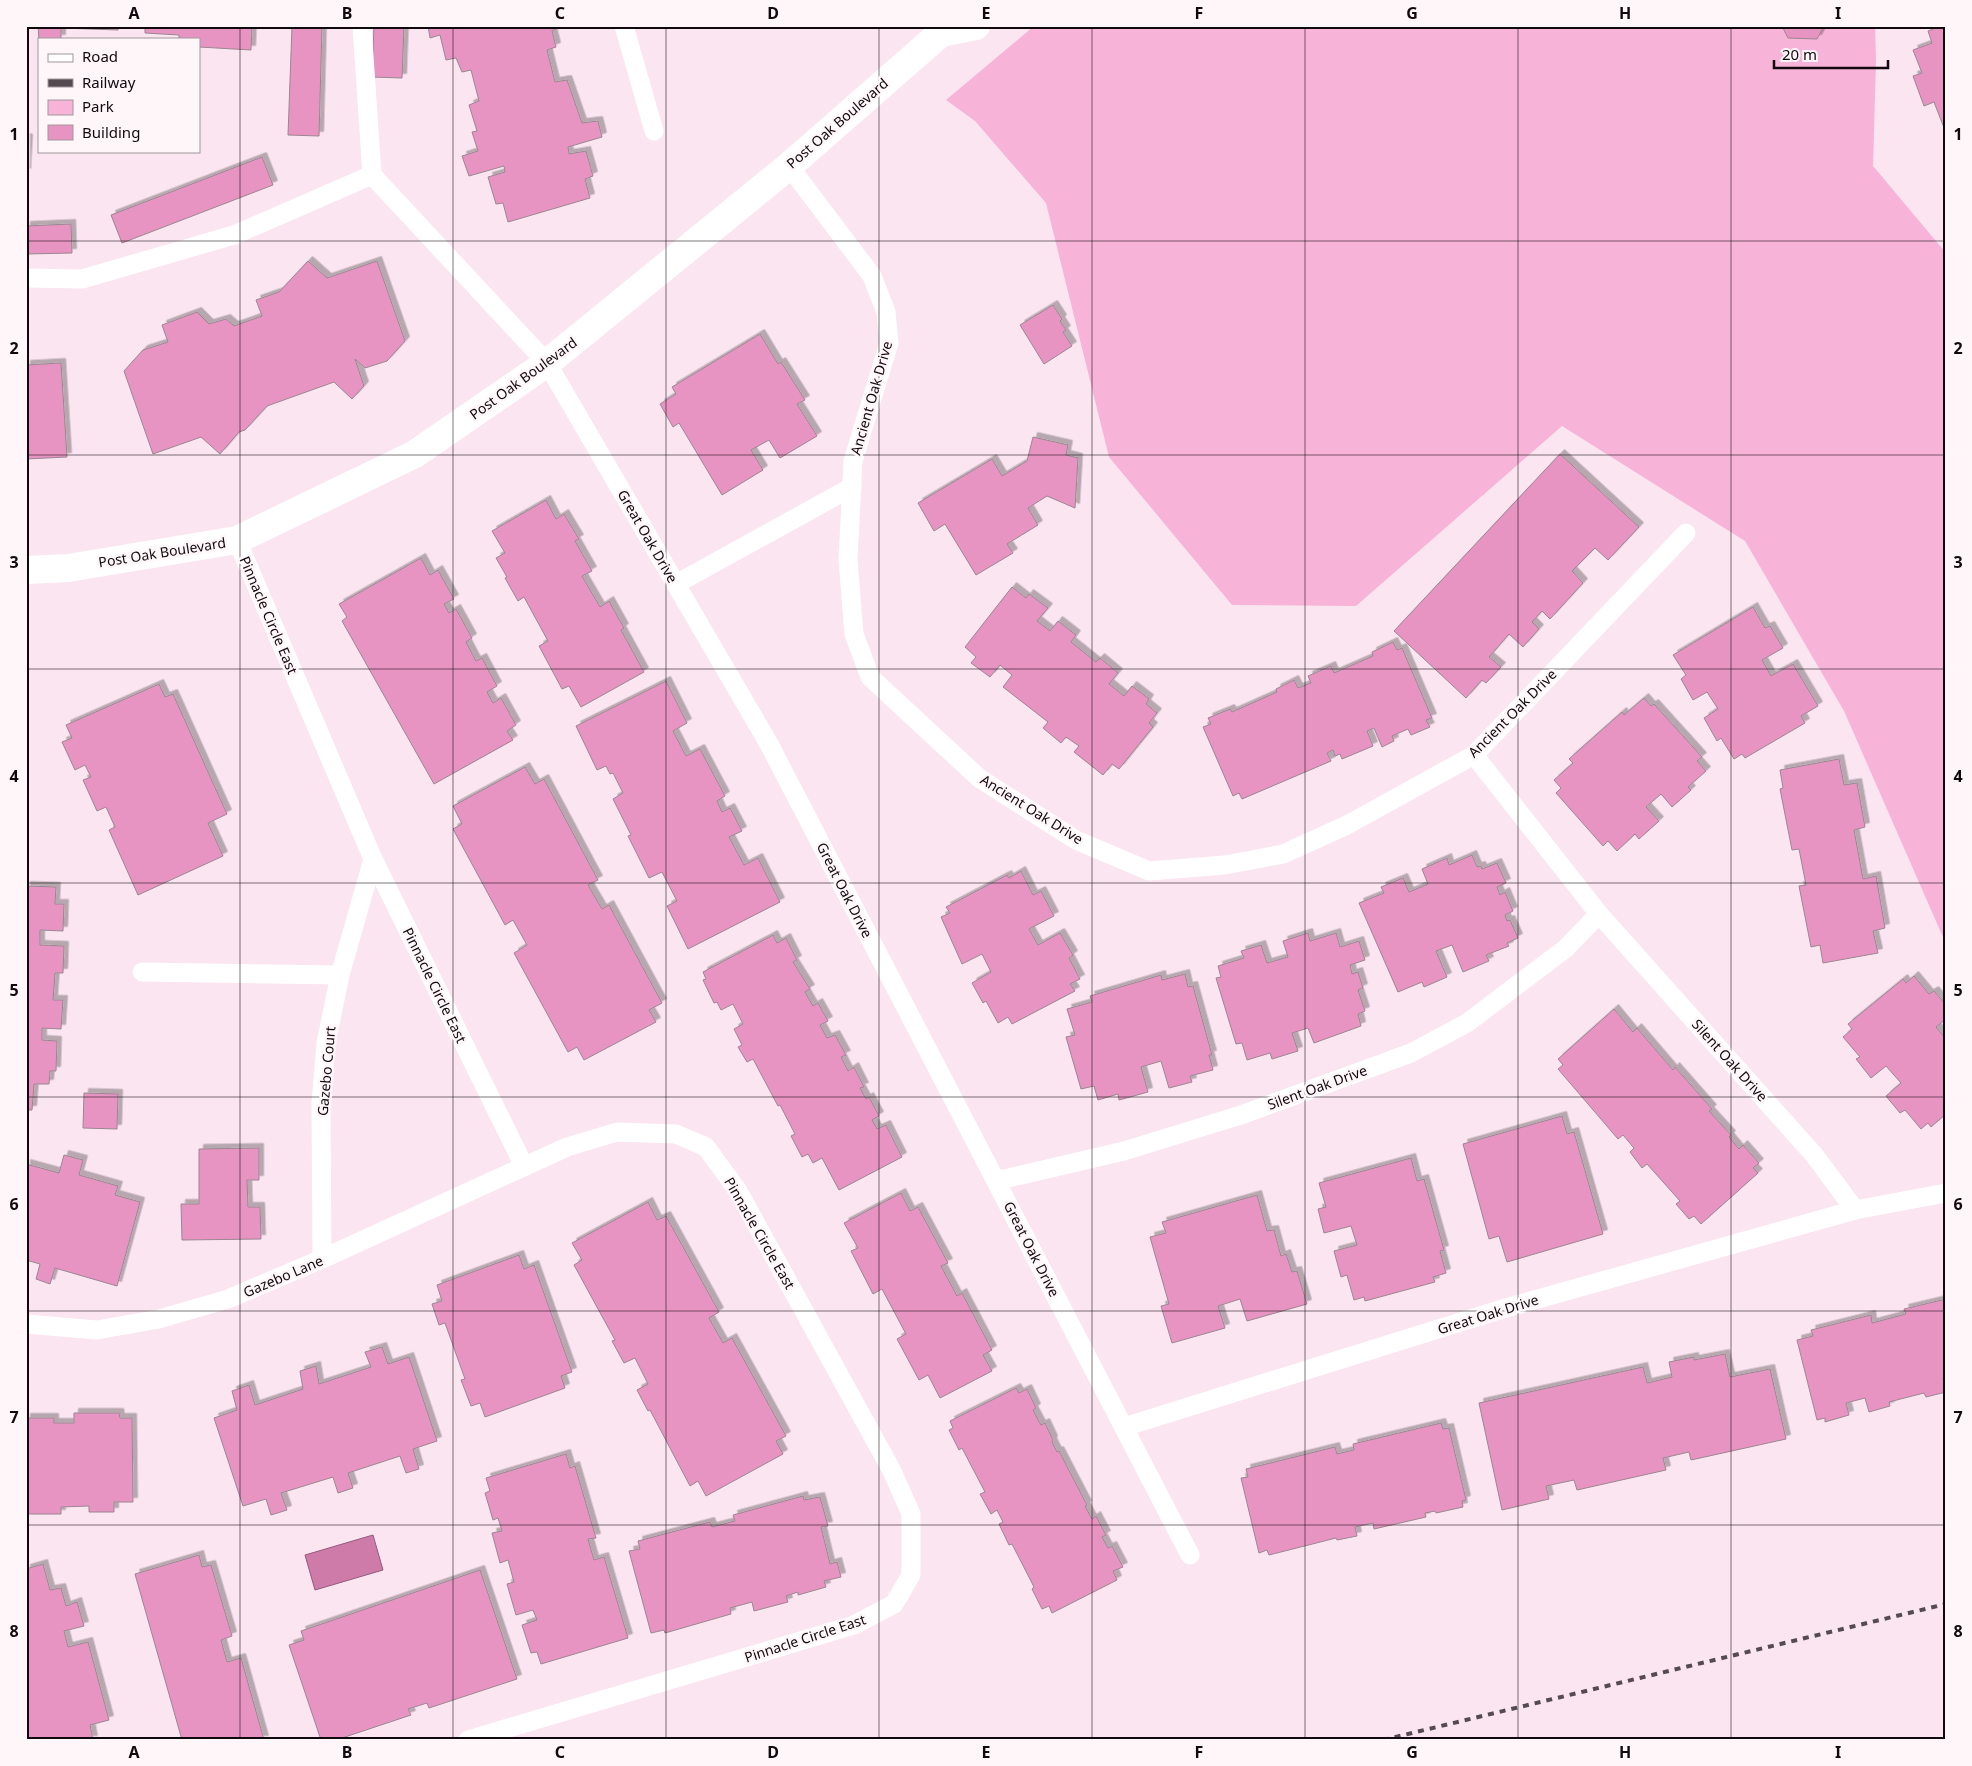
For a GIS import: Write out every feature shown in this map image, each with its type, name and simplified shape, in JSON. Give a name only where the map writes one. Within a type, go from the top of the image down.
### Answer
[{"type":"street","name":"Post Oak Boulevard","points":[[26,570],[68,568],[237,540],[415,454],[547,363],[789,166],[942,30],[976,26]]},
{"type":"lane","points":[[26,278],[82,279],[234,235],[372,175],[362,26]]},
{"type":"lane","points":[[624,26],[654,131]]},
{"type":"lane","name":"Ancient Oak Drive","points":[[789,166],[872,276],[886,312],[889,343],[853,461],[848,560],[854,634],[870,677],[979,778],[1076,840],[1149,871],[1225,864],[1283,854],[1347,825],[1474,755],[1686,533]]},
{"type":"lane","name":"Great Oak Drive","points":[[372,175],[547,363],[769,744],[1190,1554]]},
{"type":"lane","points":[[676,584],[852,487]]},
{"type":"lane","name":"Pinnacle Circle East","points":[[237,540],[373,860],[524,1166],[567,1147],[617,1132],[676,1134],[706,1147],[738,1191],[892,1471],[911,1514],[911,1575],[894,1604],[854,1624],[468,1740]]},
{"type":"lane","name":"Silent Oak Drive","points":[[1474,755],[1599,914],[1815,1156],[1855,1210]]},
{"type":"lane","name":"Gazebo Court","points":[[322,1259],[321,1103],[326,1044],[340,975],[373,860]]},
{"type":"lane","name":"Silent Oak Drive","points":[[996,1181],[1124,1151],[1241,1115],[1412,1053],[1467,1023],[1565,949],[1599,914]]},
{"type":"lane","points":[[142,972],[340,975]]},
{"type":"lane","name":"Gazebo Lane","points":[[26,1324],[97,1330],[159,1319],[228,1299],[322,1259],[524,1166]]},
{"type":"lane","name":"Great Oak Drive","points":[[1124,1427],[1499,1310],[1855,1210],[1946,1193]]},
{"type":"green space","points":[[1034,26],[1875,26],[1873,166],[1946,253],[1946,944],[1844,711],[1745,541],[1562,426],[1356,606],[1232,605],[1109,457],[1046,203],[975,121],[946,100]]},
{"type":"shaded area","points":[[373,1535],[383,1570],[315,1590],[305,1555]]},
{"type":"building","points":[[38,26],[118,26],[118,30],[61,28],[61,38],[39,38]]},
{"type":"building","points":[[145,26],[252,26],[251,50],[200,47],[200,38],[179,38],[179,35],[145,33]]},
{"type":"building","points":[[292,26],[322,26],[319,136],[288,135]]},
{"type":"building","points":[[374,26],[404,26],[402,78],[372,77]]},
{"type":"building","points":[[428,26],[561,26],[552,31],[556,47],[547,50],[555,82],[567,80],[582,123],[598,121],[602,137],[568,147],[569,154],[586,151],[593,176],[585,179],[590,198],[508,222],[503,203],[496,204],[488,177],[505,172],[504,166],[469,176],[462,156],[478,151],[472,132],[477,131],[469,105],[479,101],[471,70],[462,72],[456,58],[446,60],[440,35],[430,38]]},
{"type":"building","points":[[1782,26],[1824,26],[1817,39],[1788,38]]},
{"type":"building","points":[[1940,26],[1946,26],[1946,133],[1934,102],[1924,106],[1913,76],[1922,73],[1913,50],[1932,43],[1928,31]]},
{"type":"building","points":[[26,138],[28,139],[26,173]]},
{"type":"building","points":[[262,157],[273,185],[122,243],[111,215]]},
{"type":"building","points":[[71,224],[72,253],[26,254],[26,226]]},
{"type":"building","points":[[308,261],[327,278],[377,261],[405,341],[387,361],[365,368],[355,359],[364,386],[352,399],[334,382],[267,406],[245,430],[239,432],[220,454],[201,437],[153,454],[124,371],[143,350],[168,342],[162,325],[197,312],[209,324],[226,319],[234,326],[262,316],[256,300],[279,292]]},
{"type":"building","points":[[1053,305],[1062,319],[1060,321],[1066,330],[1063,332],[1072,346],[1044,364],[1020,325]]},
{"type":"building","points":[[760,334],[778,364],[781,362],[805,400],[797,404],[817,436],[780,458],[769,440],[751,450],[763,470],[722,495],[679,423],[673,427],[660,404],[676,394],[672,387]]},
{"type":"building","points":[[61,363],[67,457],[26,459],[26,365]]},
{"type":"building","points":[[1033,437],[1068,445],[1066,455],[1078,458],[1075,508],[1047,496],[1028,508],[1038,525],[1007,544],[1013,553],[976,575],[945,524],[934,531],[918,503],[992,459],[1002,476],[1027,461]]},
{"type":"building","points":[[1560,454],[1639,527],[1608,560],[1595,548],[1572,571],[1583,583],[1550,619],[1542,611],[1532,622],[1539,629],[1523,647],[1509,634],[1489,657],[1501,667],[1486,683],[1482,680],[1466,698],[1394,631]]},
{"type":"building","points":[[546,500],[556,519],[564,514],[579,539],[575,541],[592,571],[582,576],[600,607],[609,601],[624,628],[621,630],[644,672],[581,707],[569,686],[562,689],[539,646],[548,641],[524,597],[518,601],[496,558],[505,553],[492,531]]},
{"type":"building","points":[[421,558],[430,575],[438,570],[454,599],[444,604],[449,613],[456,609],[472,638],[466,642],[476,661],[482,658],[497,686],[487,692],[493,703],[501,698],[516,725],[507,731],[513,740],[434,784],[342,621],[347,617],[339,604]]},
{"type":"building","points":[[1012,587],[1026,598],[1029,594],[1048,608],[1037,621],[1050,631],[1058,621],[1076,635],[1071,642],[1096,662],[1100,658],[1118,673],[1109,684],[1124,696],[1132,686],[1149,699],[1146,704],[1157,713],[1149,723],[1153,727],[1119,769],[1112,764],[1103,775],[1074,752],[1079,746],[1066,737],[1061,743],[1043,728],[1048,722],[1003,687],[1012,675],[1000,665],[990,677],[971,663],[976,657],[965,647]]},
{"type":"building","points":[[1753,607],[1765,628],[1770,626],[1783,648],[1762,660],[1771,676],[1793,664],[1818,706],[1801,716],[1805,723],[1745,758],[1742,754],[1734,759],[1721,738],[1717,741],[1704,718],[1718,709],[1707,692],[1693,700],[1681,679],[1686,675],[1673,655]]},
{"type":"building","points":[[1393,642],[1397,650],[1402,648],[1432,718],[1426,720],[1430,727],[1411,735],[1408,729],[1392,736],[1394,741],[1382,747],[1374,728],[1367,731],[1373,746],[1342,759],[1340,754],[1335,756],[1333,750],[1327,753],[1331,761],[1242,799],[1239,793],[1233,796],[1203,727],[1211,724],[1208,718],[1230,709],[1232,712],[1277,692],[1276,689],[1294,680],[1298,688],[1311,683],[1308,676],[1331,666],[1334,673],[1373,656],[1372,652]]},
{"type":"building","points":[[666,681],[687,723],[673,731],[686,756],[700,749],[725,796],[717,801],[722,812],[730,808],[742,831],[729,837],[744,865],[758,858],[780,902],[688,949],[667,906],[677,901],[662,872],[649,878],[628,836],[631,835],[613,799],[623,793],[613,773],[610,774],[606,766],[597,770],[576,726]]},
{"type":"building","points":[[159,684],[165,697],[173,694],[227,814],[208,823],[223,856],[138,895],[109,830],[115,827],[106,807],[97,811],[83,780],[91,777],[85,765],[75,770],[62,742],[72,738],[66,725]]},
{"type":"building","points":[[1644,698],[1651,706],[1654,704],[1702,757],[1697,761],[1706,771],[1688,787],[1691,790],[1672,807],[1661,794],[1646,807],[1659,821],[1639,839],[1635,834],[1617,851],[1608,841],[1603,846],[1556,793],[1561,788],[1554,780],[1573,763],[1569,759],[1622,712],[1624,715]]},
{"type":"building","points":[[1839,759],[1844,785],[1857,783],[1865,827],[1854,830],[1863,879],[1876,876],[1885,928],[1873,931],[1878,953],[1823,963],[1820,945],[1811,947],[1799,886],[1806,885],[1799,849],[1792,850],[1780,789],[1783,788],[1780,770]]},
{"type":"building","points":[[525,767],[535,784],[544,779],[598,880],[588,885],[602,909],[609,905],[662,1003],[649,1010],[656,1022],[584,1060],[577,1047],[568,1052],[514,953],[527,945],[513,920],[505,925],[453,829],[462,824],[453,806]]},
{"type":"building","points":[[1472,855],[1477,867],[1481,866],[1482,869],[1497,863],[1506,883],[1497,887],[1500,895],[1505,892],[1513,911],[1505,915],[1507,921],[1510,920],[1518,938],[1507,943],[1509,946],[1486,955],[1489,961],[1463,972],[1452,945],[1436,951],[1447,977],[1424,987],[1422,982],[1398,992],[1359,903],[1384,893],[1381,887],[1403,878],[1409,892],[1428,884],[1422,869],[1447,858],[1449,865]]},
{"type":"building","points":[[1021,871],[1033,895],[1041,891],[1054,916],[1029,929],[1038,945],[1060,933],[1073,955],[1069,958],[1080,979],[1070,984],[1075,991],[1012,1024],[1008,1017],[998,1023],[986,1001],[983,1003],[972,983],[991,972],[982,954],[962,964],[941,917],[950,913],[946,907],[1007,875],[1009,878]]},
{"type":"building","points":[[26,886],[56,887],[55,904],[64,904],[63,931],[40,930],[40,945],[64,946],[63,973],[55,973],[53,1000],[63,1000],[61,1029],[42,1028],[42,1040],[57,1041],[56,1071],[50,1071],[49,1084],[34,1084],[32,1110],[26,1110]]},
{"type":"building","points":[[1308,933],[1310,941],[1336,933],[1340,947],[1359,941],[1365,960],[1350,965],[1352,974],[1358,972],[1363,988],[1358,990],[1365,1011],[1358,1014],[1361,1026],[1314,1043],[1308,1028],[1292,1033],[1298,1051],[1272,1059],[1270,1053],[1247,1060],[1242,1043],[1236,1044],[1216,978],[1221,977],[1218,966],[1244,958],[1241,951],[1261,945],[1267,963],[1288,957],[1283,941]]},
{"type":"building","points":[[773,935],[777,943],[786,938],[797,960],[793,962],[810,989],[805,992],[813,1006],[818,1003],[828,1021],[820,1025],[827,1038],[835,1035],[846,1055],[841,1057],[848,1071],[854,1067],[864,1087],[860,1088],[866,1099],[869,1097],[879,1116],[872,1120],[877,1129],[886,1125],[902,1157],[839,1190],[822,1158],[813,1163],[808,1154],[802,1157],[791,1136],[795,1134],[780,1105],[778,1106],[753,1059],[747,1062],[738,1047],[742,1045],[734,1029],[743,1024],[733,1004],[721,1010],[717,1002],[714,1003],[703,980],[706,979],[703,972]]},
{"type":"building","points":[[1185,974],[1188,987],[1193,986],[1212,1055],[1209,1055],[1213,1070],[1190,1076],[1192,1082],[1169,1088],[1161,1061],[1141,1067],[1148,1092],[1119,1100],[1118,1094],[1098,1100],[1094,1086],[1081,1089],[1066,1037],[1075,1035],[1067,1009],[1092,1002],[1090,996],[1161,975],[1162,980]]},
{"type":"building","points":[[1914,976],[1929,994],[1934,991],[1946,1005],[1946,1019],[1936,1027],[1946,1039],[1946,1114],[1931,1127],[1928,1123],[1921,1129],[1905,1110],[1900,1113],[1886,1096],[1901,1083],[1886,1066],[1871,1078],[1856,1059],[1860,1057],[1843,1037],[1852,1029],[1848,1024],[1903,979],[1906,983]]},
{"type":"building","points":[[1614,1009],[1633,1032],[1637,1028],[1673,1070],[1675,1067],[1712,1109],[1709,1111],[1731,1135],[1729,1137],[1739,1149],[1743,1145],[1759,1163],[1753,1168],[1758,1173],[1701,1224],[1694,1216],[1689,1219],[1676,1204],[1680,1201],[1647,1164],[1642,1168],[1630,1152],[1634,1148],[1623,1135],[1618,1139],[1558,1069],[1563,1065],[1558,1059]]},
{"type":"building","points":[[84,1093],[118,1094],[117,1129],[83,1128]]},
{"type":"building","points":[[1562,1116],[1567,1134],[1574,1132],[1603,1234],[1507,1262],[1499,1236],[1489,1239],[1463,1144]]},
{"type":"building","points":[[259,1148],[259,1180],[247,1180],[248,1207],[260,1207],[261,1239],[182,1240],[181,1204],[199,1204],[199,1149]]},
{"type":"building","points":[[64,1155],[83,1160],[79,1175],[118,1186],[115,1195],[140,1202],[117,1286],[55,1268],[50,1284],[36,1279],[40,1264],[26,1260],[26,1164],[59,1173]]},
{"type":"building","points":[[1411,1158],[1417,1181],[1424,1179],[1444,1250],[1440,1251],[1446,1273],[1433,1277],[1435,1282],[1365,1301],[1364,1297],[1354,1300],[1347,1275],[1341,1277],[1334,1251],[1357,1245],[1351,1226],[1324,1233],[1318,1209],[1326,1207],[1319,1183]]},
{"type":"building","points":[[901,1193],[910,1211],[918,1207],[948,1263],[941,1266],[957,1296],[962,1293],[992,1350],[983,1355],[992,1371],[940,1398],[928,1375],[919,1380],[897,1339],[906,1334],[882,1289],[873,1294],[851,1251],[858,1248],[844,1223]]},
{"type":"building","points":[[1257,1195],[1267,1231],[1274,1230],[1281,1256],[1286,1254],[1292,1272],[1297,1271],[1307,1304],[1247,1321],[1240,1299],[1218,1306],[1225,1328],[1172,1343],[1161,1306],[1169,1304],[1150,1237],[1166,1233],[1162,1222]]},
{"type":"building","points":[[648,1202],[657,1220],[666,1216],[719,1312],[709,1318],[723,1343],[732,1338],[786,1436],[776,1441],[783,1454],[706,1496],[698,1481],[690,1486],[650,1410],[648,1411],[637,1390],[648,1384],[635,1358],[624,1363],[612,1341],[615,1340],[574,1265],[582,1260],[572,1243]]},
{"type":"building","points":[[519,1255],[524,1269],[534,1265],[572,1372],[561,1376],[565,1388],[485,1417],[480,1403],[471,1406],[461,1380],[465,1379],[445,1323],[439,1325],[432,1304],[442,1301],[437,1285]]},
{"type":"building","points":[[1946,1299],[1946,1377],[1943,1378],[1946,1392],[1926,1397],[1924,1393],[1889,1402],[1890,1406],[1869,1412],[1865,1398],[1846,1403],[1849,1415],[1825,1422],[1825,1418],[1817,1420],[1797,1340],[1813,1336],[1811,1330],[1871,1315],[1872,1323],[1906,1314],[1904,1309]]},
{"type":"building","points":[[382,1347],[388,1364],[409,1357],[437,1441],[413,1449],[419,1469],[406,1473],[400,1456],[348,1473],[353,1488],[338,1493],[333,1477],[281,1493],[287,1510],[271,1515],[266,1499],[243,1506],[214,1418],[237,1410],[232,1391],[249,1385],[255,1405],[303,1389],[300,1371],[316,1366],[319,1384],[371,1367],[365,1352]]},
{"type":"building","points":[[1725,1354],[1730,1377],[1770,1369],[1786,1439],[1691,1460],[1689,1452],[1663,1458],[1666,1470],[1577,1490],[1574,1480],[1546,1486],[1549,1499],[1502,1510],[1479,1403],[1643,1367],[1647,1383],[1672,1377],[1669,1362],[1694,1357],[1694,1360]]},
{"type":"building","points":[[1016,1388],[1019,1393],[1027,1389],[1036,1408],[1033,1410],[1041,1425],[1045,1423],[1053,1440],[1052,1442],[1057,1452],[1059,1451],[1087,1505],[1085,1506],[1092,1519],[1096,1516],[1106,1535],[1102,1537],[1108,1548],[1112,1546],[1123,1567],[1113,1571],[1117,1580],[1052,1613],[1049,1606],[1042,1609],[1032,1589],[1034,1587],[1012,1544],[1009,1545],[999,1524],[1003,1522],[997,1510],[991,1514],[980,1494],[985,1492],[962,1448],[959,1450],[949,1430],[953,1428],[950,1421]]},
{"type":"building","points":[[74,1413],[119,1413],[120,1418],[132,1418],[133,1502],[114,1502],[114,1512],[89,1512],[89,1506],[61,1507],[61,1514],[26,1514],[26,1418],[54,1418],[54,1423],[74,1423]]},
{"type":"building","points":[[1441,1423],[1443,1429],[1449,1428],[1466,1500],[1462,1501],[1463,1507],[1436,1513],[1435,1511],[1425,1513],[1426,1517],[1374,1529],[1373,1523],[1355,1527],[1357,1536],[1337,1540],[1336,1538],[1269,1555],[1267,1550],[1259,1553],[1241,1478],[1248,1477],[1246,1469],[1335,1447],[1337,1454],[1354,1450],[1353,1444]]},
{"type":"building","points":[[566,1454],[570,1468],[575,1466],[596,1538],[588,1539],[594,1560],[604,1557],[628,1638],[541,1664],[537,1652],[531,1653],[522,1625],[537,1620],[533,1610],[516,1615],[507,1584],[514,1582],[508,1560],[500,1563],[492,1533],[502,1531],[498,1518],[493,1520],[485,1493],[490,1491],[486,1478]]},
{"type":"building","points":[[803,1496],[804,1500],[820,1497],[828,1526],[821,1527],[830,1564],[837,1562],[841,1577],[824,1581],[826,1587],[798,1595],[798,1592],[786,1596],[788,1602],[754,1611],[752,1602],[730,1608],[731,1614],[665,1633],[664,1630],[651,1633],[629,1551],[640,1549],[638,1541],[710,1522],[712,1527],[735,1521],[733,1515]]},
{"type":"building","points":[[199,1555],[202,1567],[211,1565],[232,1636],[221,1640],[227,1662],[241,1658],[264,1740],[182,1740],[135,1574]]},
{"type":"building","points":[[43,1564],[50,1590],[61,1588],[66,1606],[77,1602],[84,1626],[64,1631],[68,1647],[88,1642],[109,1720],[90,1725],[93,1740],[26,1740],[26,1569]]},
{"type":"building","points":[[480,1570],[517,1679],[429,1708],[427,1703],[408,1709],[411,1715],[336,1740],[321,1740],[289,1645],[304,1640],[301,1631]]},
{"type":"railway","points":[[1383,1740],[1946,1604]]}]
